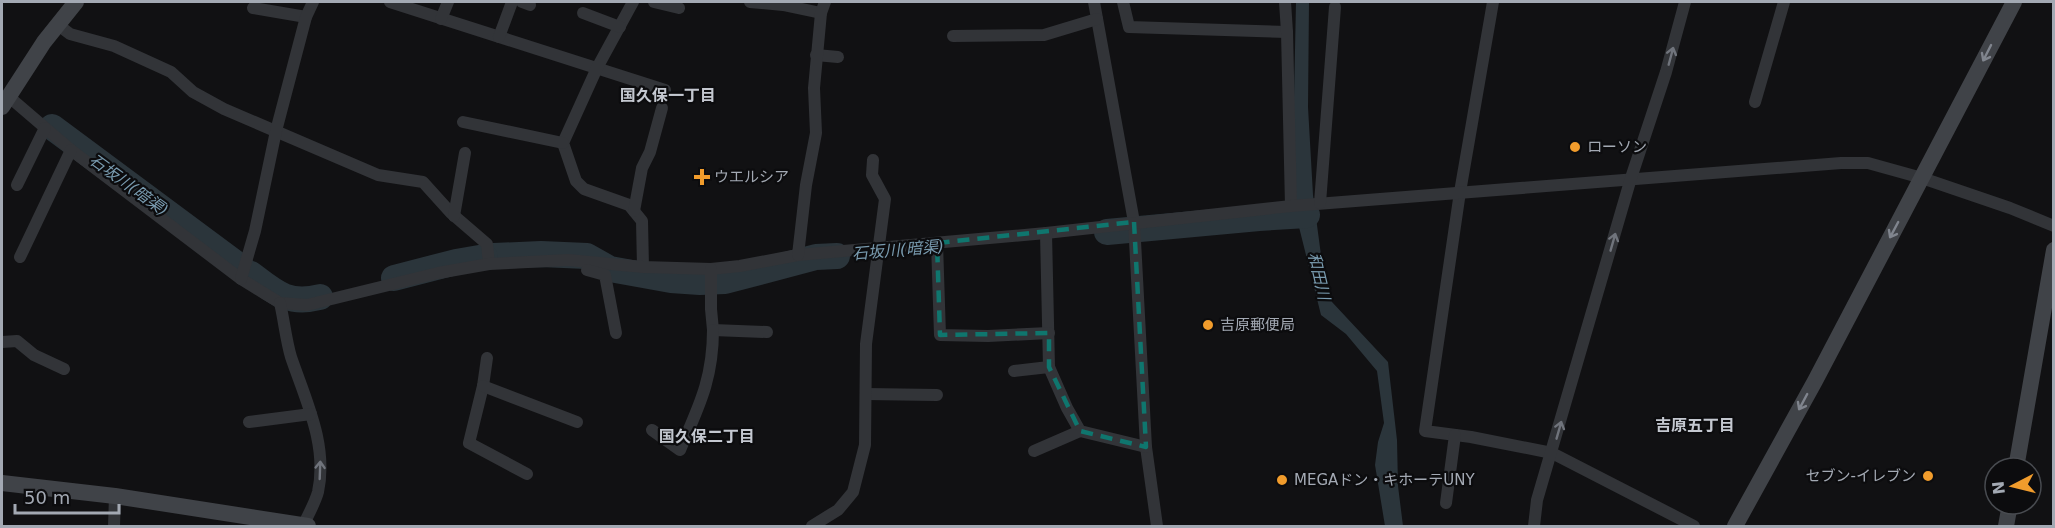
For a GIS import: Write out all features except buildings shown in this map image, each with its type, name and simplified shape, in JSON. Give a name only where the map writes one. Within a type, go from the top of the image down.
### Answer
[{"type":"street","points":[[76,2],[57,24],[4,102],[45,128],[242,279],[280,303],[307,305],[438,273],[489,264],[568,261],[590,266],[605,274],[616,333]]},
{"type":"street","points":[[242,279],[255,231],[276,132],[306,17],[313,2]]},
{"type":"street","points":[[390,2],[665,90]]},
{"type":"street","points":[[441,19],[448,2]]},
{"type":"street","points":[[499,37],[512,2]]},
{"type":"street","points":[[633,2],[597,68],[563,143],[576,181],[584,189],[629,205],[642,221],[643,267]]},
{"type":"street","points":[[654,2],[680,8]]},
{"type":"street","points":[[750,2],[823,7],[814,88],[816,132],[806,185],[798,255]]},
{"type":"street","points":[[1094,2],[1134,223],[1146,447],[1157,526]]},
{"type":"street","points":[[1123,2],[1129,27],[1287,32]]},
{"type":"street","points":[[1285,2],[1291,206]]},
{"type":"street","points":[[1493,2],[1460,192],[1425,431],[1552,453],[1694,526]]},
{"type":"street","points":[[1534,526],[1537,500],[1685,2]]},
{"type":"street","points":[[1755,102],[1784,2]]},
{"type":"street","points":[[1736,526],[2014,2]]},
{"type":"street","points":[[1320,203],[1335,7]]},
{"type":"street","points":[[254,8],[306,17]]},
{"type":"street","points":[[583,13],[620,27]]},
{"type":"street","points":[[953,36],[1044,35],[1097,19]]},
{"type":"street","points":[[57,24],[70,34],[114,46],[171,72],[193,92],[224,109],[276,132],[378,175],[423,182],[454,216],[487,244],[489,264]]},
{"type":"street","points":[[816,55],[838,57]]},
{"type":"street","points":[[634,211],[642,168],[651,152],[662,108]]},
{"type":"street","points":[[463,122],[563,143]]},
{"type":"street","points":[[17,185],[45,128]]},
{"type":"street","points":[[20,257],[71,150]]},
{"type":"street","points":[[454,216],[465,153]]},
{"type":"street","points":[[812,526],[838,510],[853,492],[865,445],[866,344],[885,199],[872,175],[873,160]]},
{"type":"street","points":[[590,266],[610,264],[711,269],[798,255],[879,254],[1046,237],[1134,223],[1320,203],[1841,163],[1868,163],[1922,178],[2010,208],[2054,226]]},
{"type":"street","points":[[1046,237],[1049,367],[1067,408],[1080,430]]},
{"type":"street","points":[[937,247],[940,335],[988,336],[1049,333]]},
{"type":"street","points":[[2018,456],[2054,250]]},
{"type":"street","points":[[652,430],[680,450],[708,382],[713,355],[711,269]]},
{"type":"street","points":[[2,483],[114,496],[299,526],[318,494],[321,467],[317,433],[291,355],[280,303]]},
{"type":"street","points":[[713,330],[767,332]]},
{"type":"street","points":[[2,342],[17,341],[34,355],[64,369]]},
{"type":"street","points":[[487,358],[483,386],[469,443],[527,474]]},
{"type":"street","points":[[1014,371],[1049,367]]},
{"type":"street","points":[[483,386],[577,422]]},
{"type":"street","points":[[866,394],[937,395]]},
{"type":"street","points":[[249,422],[311,414]]},
{"type":"street","points":[[1034,451],[1080,430],[1146,447]]},
{"type":"street","points":[[1446,503],[1455,435]]},
{"type":"street","points":[[114,496],[114,526]]},
{"type":"highlighted area","points":[[1134,222],[1146,447],[1080,431],[1049,367],[1049,333],[940,335],[937,243]]},
{"type":"water","name":"和田川","points":[[1296,2],[1309,2],[1308,107],[1313,195],[1323,270],[1332,302],[1388,362],[1397,440],[1398,486],[1403,526],[1385,526],[1375,465],[1378,442],[1384,423],[1377,371],[1346,334],[1321,315],[1297,219],[1293,145]]},
{"type":"waterway","name":"石坂川(暗渠)","points":[[52,127],[242,268]]},
{"type":"waterway","name":"石坂川(暗渠)","points":[[1107,232],[1307,215]]},
{"type":"waterway","name":"石坂川(暗渠)","points":[[494,256],[541,254],[587,256],[610,269],[671,280],[700,282],[725,281],[816,257],[837,256]]},
{"type":"waterway","name":"石坂川(暗渠)","points":[[394,278],[485,257]]},
{"type":"waterway","name":"石坂川(暗渠)","points":[[251,274],[283,296],[299,299],[320,297]]},
{"type":"place","name":"ローソン","points":[[1575,147]]},
{"type":"place","name":"ウエルシア","points":[[702,177]]},
{"type":"place","name":"吉原郵便局","points":[[1208,325]]},
{"type":"place","name":"セブン-イレブン","points":[[1928,476]]},
{"type":"place","name":"MEGAドン・キホーテUNY","points":[[1282,480]]},
{"type":"district","name":"国久保一丁目","points":[[668,95]]},
{"type":"district","name":"吉原五丁目","points":[[1695,425]]},
{"type":"district","name":"国久保二丁目","points":[[707,436]]}]
